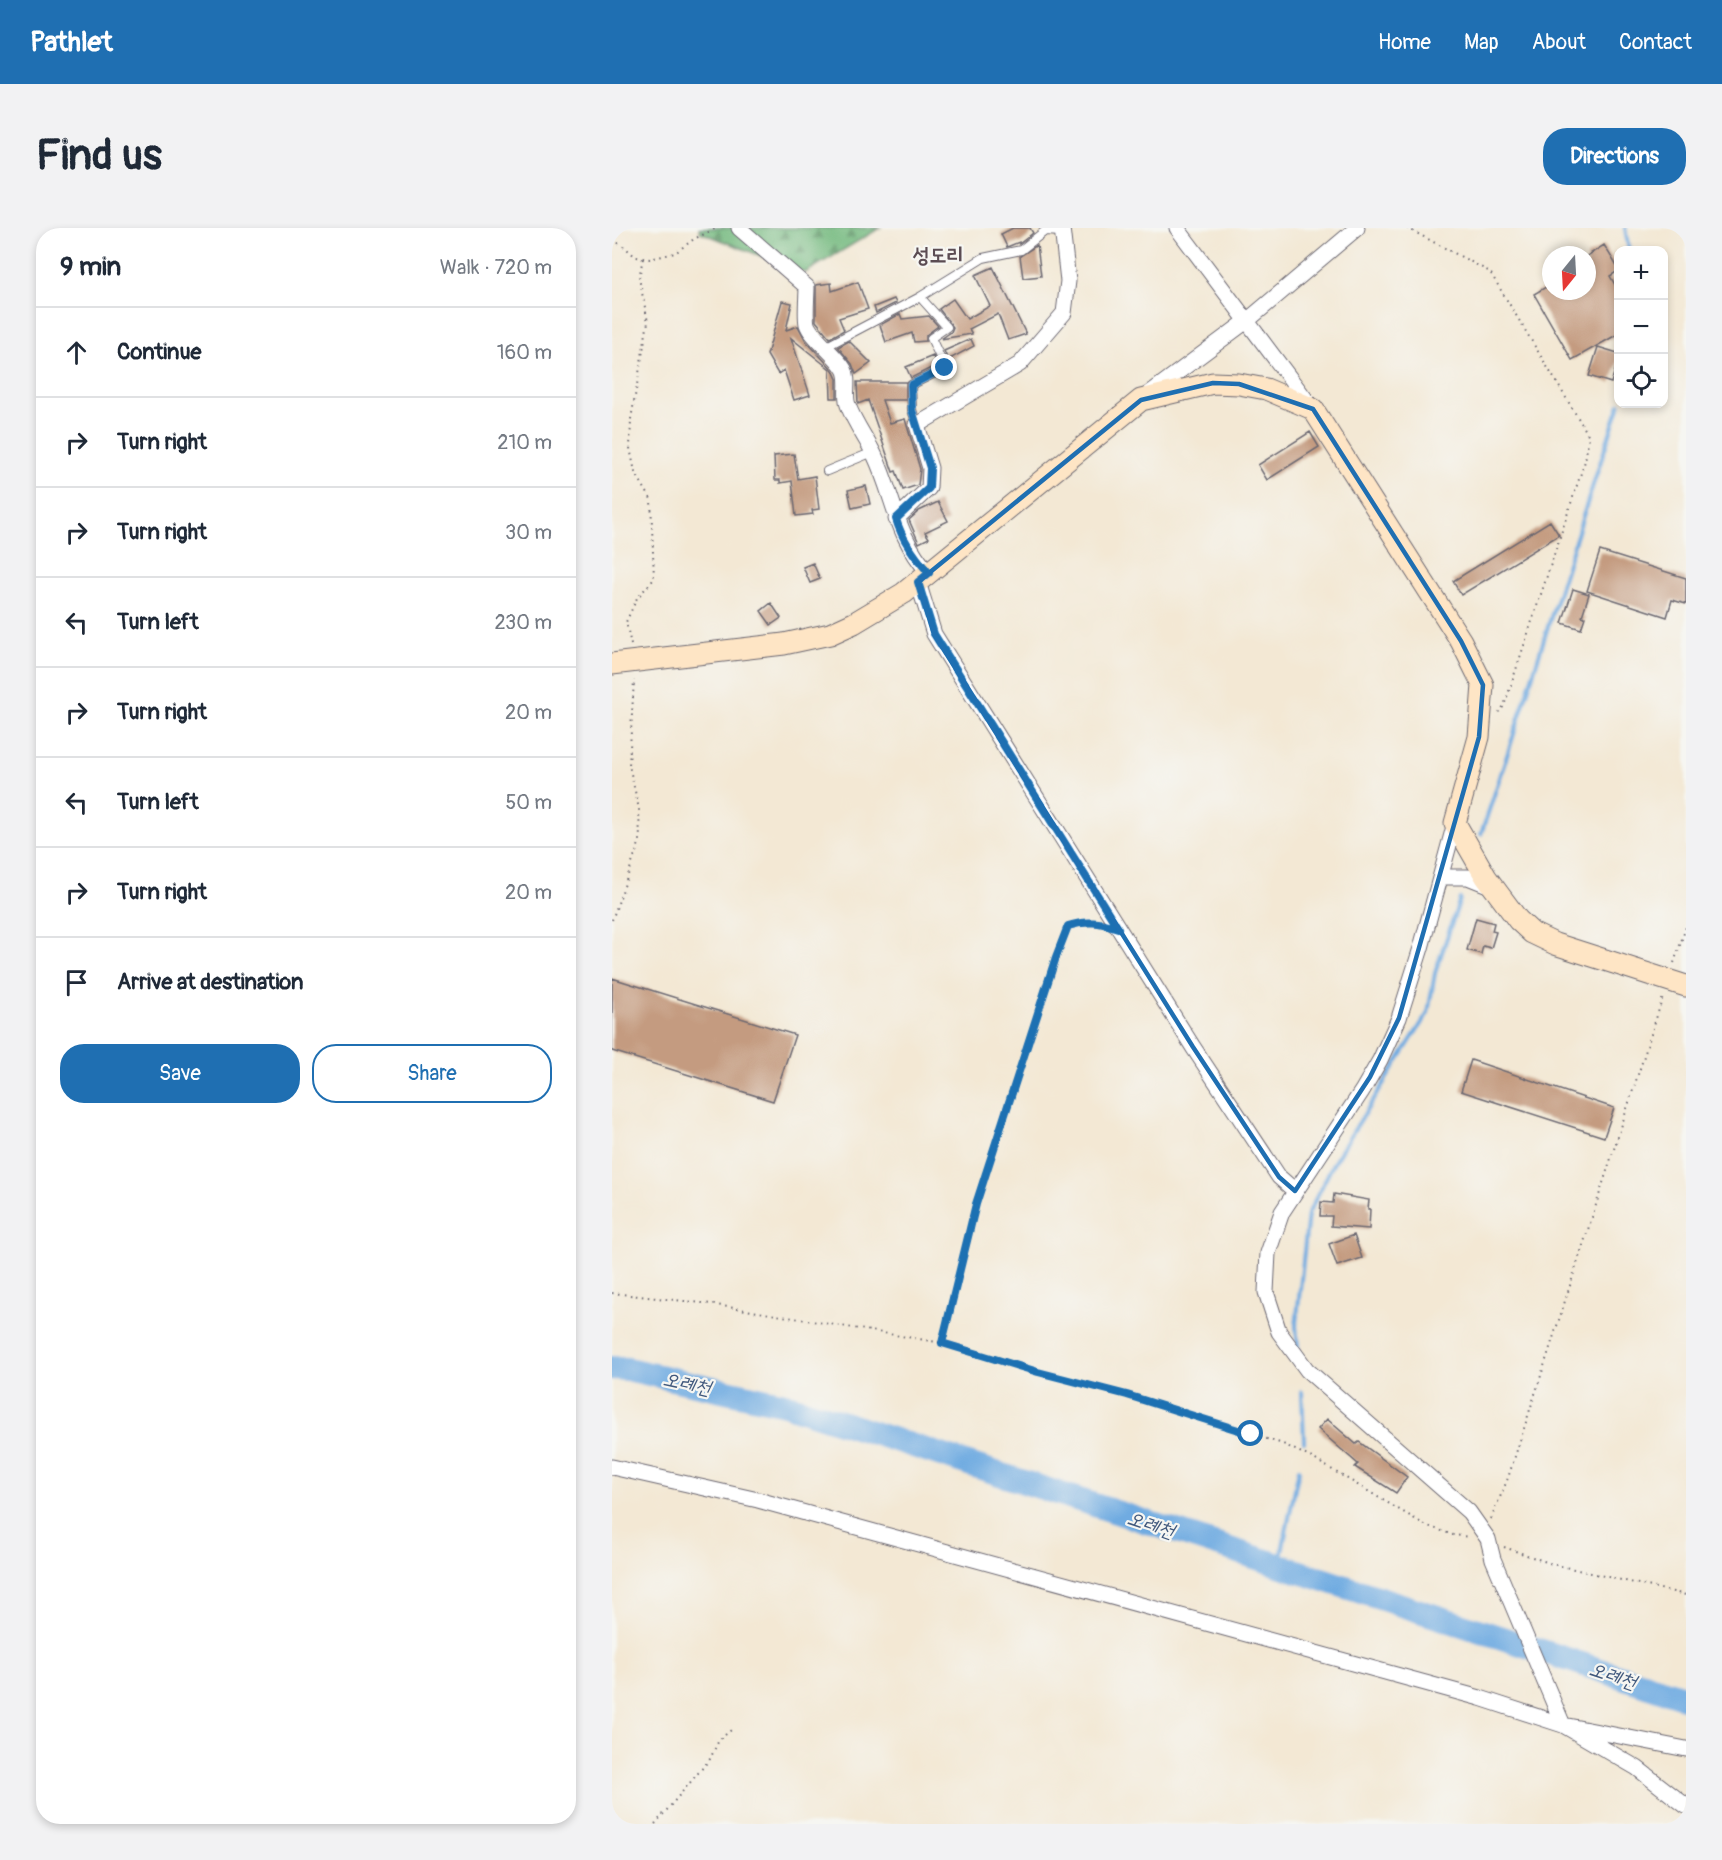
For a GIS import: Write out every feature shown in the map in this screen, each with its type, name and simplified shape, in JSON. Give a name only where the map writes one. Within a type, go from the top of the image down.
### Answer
[{"type":"street","points":[[739,228],[807,287],[807,323],[815,337],[827,346],[846,372],[847,404],[873,452],[888,487],[896,519],[923,577],[934,634],[1193,1047],[1279,1177],[1295,1191]]},
{"type":"street","points":[[1177,228],[1313,409],[1461,641],[1483,685],[1479,736],[1407,998],[1380,1060],[1282,1212],[1268,1253],[1266,1292],[1279,1332],[1306,1370],[1468,1512],[1488,1539],[1492,1559],[1563,1725],[1637,1768],[1686,1806]]},
{"type":"street","points":[[612,664],[784,644],[830,634],[854,623],[904,593],[1141,400],[1248,320],[1357,228]]},
{"type":"street","points":[[896,519],[929,488],[930,468],[917,425],[1020,364],[1064,313],[1068,281],[1061,230]]},
{"type":"street","points":[[1141,400],[1213,383],[1239,384],[1266,390],[1313,409]]},
{"type":"street","points":[[1455,823],[1493,886],[1518,920],[1532,933],[1555,944],[1677,984]]},
{"type":"street","points":[[1441,877],[1468,877],[1493,886]]},
{"type":"street","points":[[612,1467],[758,1500],[1468,1695],[1563,1725],[1686,1749]]},
{"type":"lane","points":[[827,346],[920,297],[983,258],[1021,250],[1045,231],[1061,230]]},
{"type":"lane","points":[[917,425],[912,410],[911,385],[945,368],[931,338],[947,327],[920,297]]},
{"type":"lane","points":[[827,471],[873,452]]},
{"type":"path","points":[[612,241],[621,244],[636,257],[650,259],[675,253],[694,239],[717,228]]},
{"type":"path","points":[[1407,228],[1490,272],[1589,436],[1585,461],[1578,483],[1504,706],[1497,715]]},
{"type":"path","points":[[612,920],[640,841],[639,809],[629,765],[635,662],[626,622],[637,598],[654,579],[651,499],[636,472],[630,448],[632,419],[648,322],[639,278],[643,258]]},
{"type":"path","points":[[942,1343],[976,1204],[1068,926],[1081,922],[1098,922],[1118,928]]},
{"type":"path","points":[[1488,1539],[1490,1521],[1508,1478],[1677,984],[1686,927]]},
{"type":"path","points":[[612,1293],[711,1304],[942,1343],[1038,1372],[1127,1395],[1283,1444],[1314,1459],[1425,1525],[1453,1535],[1488,1539],[1552,1564],[1686,1595]]},
{"type":"path","points":[[655,1824],[710,1760],[719,1740],[731,1730]]},
{"type":"highlighted area","points":[[1213,383],[1239,384],[1313,409],[1461,641],[1483,685],[1479,737],[1399,1018],[1370,1077],[1295,1191],[1279,1177],[1193,1047],[934,634],[918,582],[1141,400]]},
{"type":"green space","points":[[699,228],[880,228],[805,273],[700,232]]},
{"type":"building","points":[[1013,228],[1030,228],[1033,233],[1019,244],[1019,242],[1007,247],[1001,234]]},
{"type":"building","points":[[1037,245],[1041,276],[1023,278],[1020,256]]},
{"type":"building","points":[[1604,245],[1614,261],[1614,274],[1610,276],[1614,283],[1614,336],[1572,360],[1534,294],[1542,289],[1542,300],[1596,300],[1596,250]]},
{"type":"building","points":[[993,267],[1026,334],[1008,340],[998,314],[969,329],[972,334],[941,339],[951,332],[953,327],[939,309],[953,299],[967,319],[990,306],[975,275]]},
{"type":"building","points":[[858,282],[868,309],[839,318],[844,330],[830,338],[816,321],[816,285],[831,283],[832,291]]},
{"type":"building","points":[[894,299],[896,303],[876,313],[874,307]]},
{"type":"building","points":[[782,301],[792,303],[786,330],[798,326],[806,341],[833,370],[837,379],[837,398],[831,398],[830,369],[791,338],[810,395],[794,400],[784,370],[778,374],[767,355]]},
{"type":"building","points":[[900,314],[902,319],[929,316],[938,326],[926,335],[926,341],[914,342],[912,333],[886,342],[880,325]]},
{"type":"building","points":[[971,339],[974,346],[948,360],[944,351]]},
{"type":"building","points":[[849,341],[871,363],[856,374],[852,364],[838,347]]},
{"type":"building","points":[[1598,347],[1614,352],[1614,374],[1611,383],[1589,376]]},
{"type":"building","points":[[933,356],[937,365],[911,378],[906,367]]},
{"type":"building","points":[[857,382],[906,382],[906,400],[882,400],[890,423],[905,419],[920,469],[918,485],[903,490],[896,471],[893,472],[868,400],[858,404]]},
{"type":"building","points":[[1310,432],[1319,447],[1267,480],[1258,465]]},
{"type":"building","points":[[794,454],[798,479],[815,476],[819,509],[812,510],[813,514],[796,516],[792,481],[780,483],[780,480],[775,480],[774,456]]},
{"type":"building","points":[[866,486],[870,504],[852,508],[848,490]]},
{"type":"building","points":[[938,502],[948,521],[925,532],[929,538],[919,543],[909,520],[919,511]]},
{"type":"building","points":[[1550,521],[1559,535],[1461,595],[1453,581]]},
{"type":"building","points":[[1600,551],[1686,578],[1686,604],[1672,600],[1667,617],[1587,591]]},
{"type":"building","points":[[813,563],[820,579],[810,583],[803,567]]},
{"type":"building","points":[[1573,589],[1589,594],[1582,616],[1585,617],[1581,629],[1562,623]]},
{"type":"building","points":[[771,603],[781,618],[771,625],[761,611]]},
{"type":"building","points":[[1476,918],[1494,923],[1492,931],[1496,932],[1491,948],[1483,946],[1481,954],[1467,950]]},
{"type":"building","points":[[612,978],[795,1035],[773,1101],[612,1051]]},
{"type":"building","points":[[1471,1060],[1614,1108],[1604,1137],[1461,1091]]},
{"type":"building","points":[[1334,1194],[1369,1200],[1369,1229],[1331,1226],[1332,1216],[1320,1216],[1321,1202],[1333,1203]]},
{"type":"building","points":[[1354,1235],[1362,1258],[1337,1266],[1329,1244]]},
{"type":"building","points":[[1327,1419],[1356,1444],[1359,1442],[1407,1477],[1396,1493],[1355,1467],[1358,1464],[1318,1429]]},
{"type":"waterway","points":[[1625,228],[1628,246]]},
{"type":"waterway","points":[[1481,834],[1619,408]]},
{"type":"waterway","points":[[1298,1348],[1296,1326],[1308,1214],[1334,1162],[1428,1013],[1435,973],[1460,899]]},
{"type":"waterway","name":"오례천","points":[[612,1368],[627,1369],[785,1404],[1686,1698]]},
{"type":"waterway","points":[[1302,1392],[1304,1442]]},
{"type":"waterway","points":[[1279,1566],[1299,1469]]},
{"type":"district","name":"성도리","points":[[938,255]]},
{"type":"route","points":[[945,368],[911,385],[912,410],[930,468],[929,488],[896,519],[912,554],[929,573],[918,582],[934,634],[1118,928],[1098,922],[1081,922],[1068,926],[976,1204],[942,1343],[1038,1372],[1127,1395],[1251,1434]]}]
